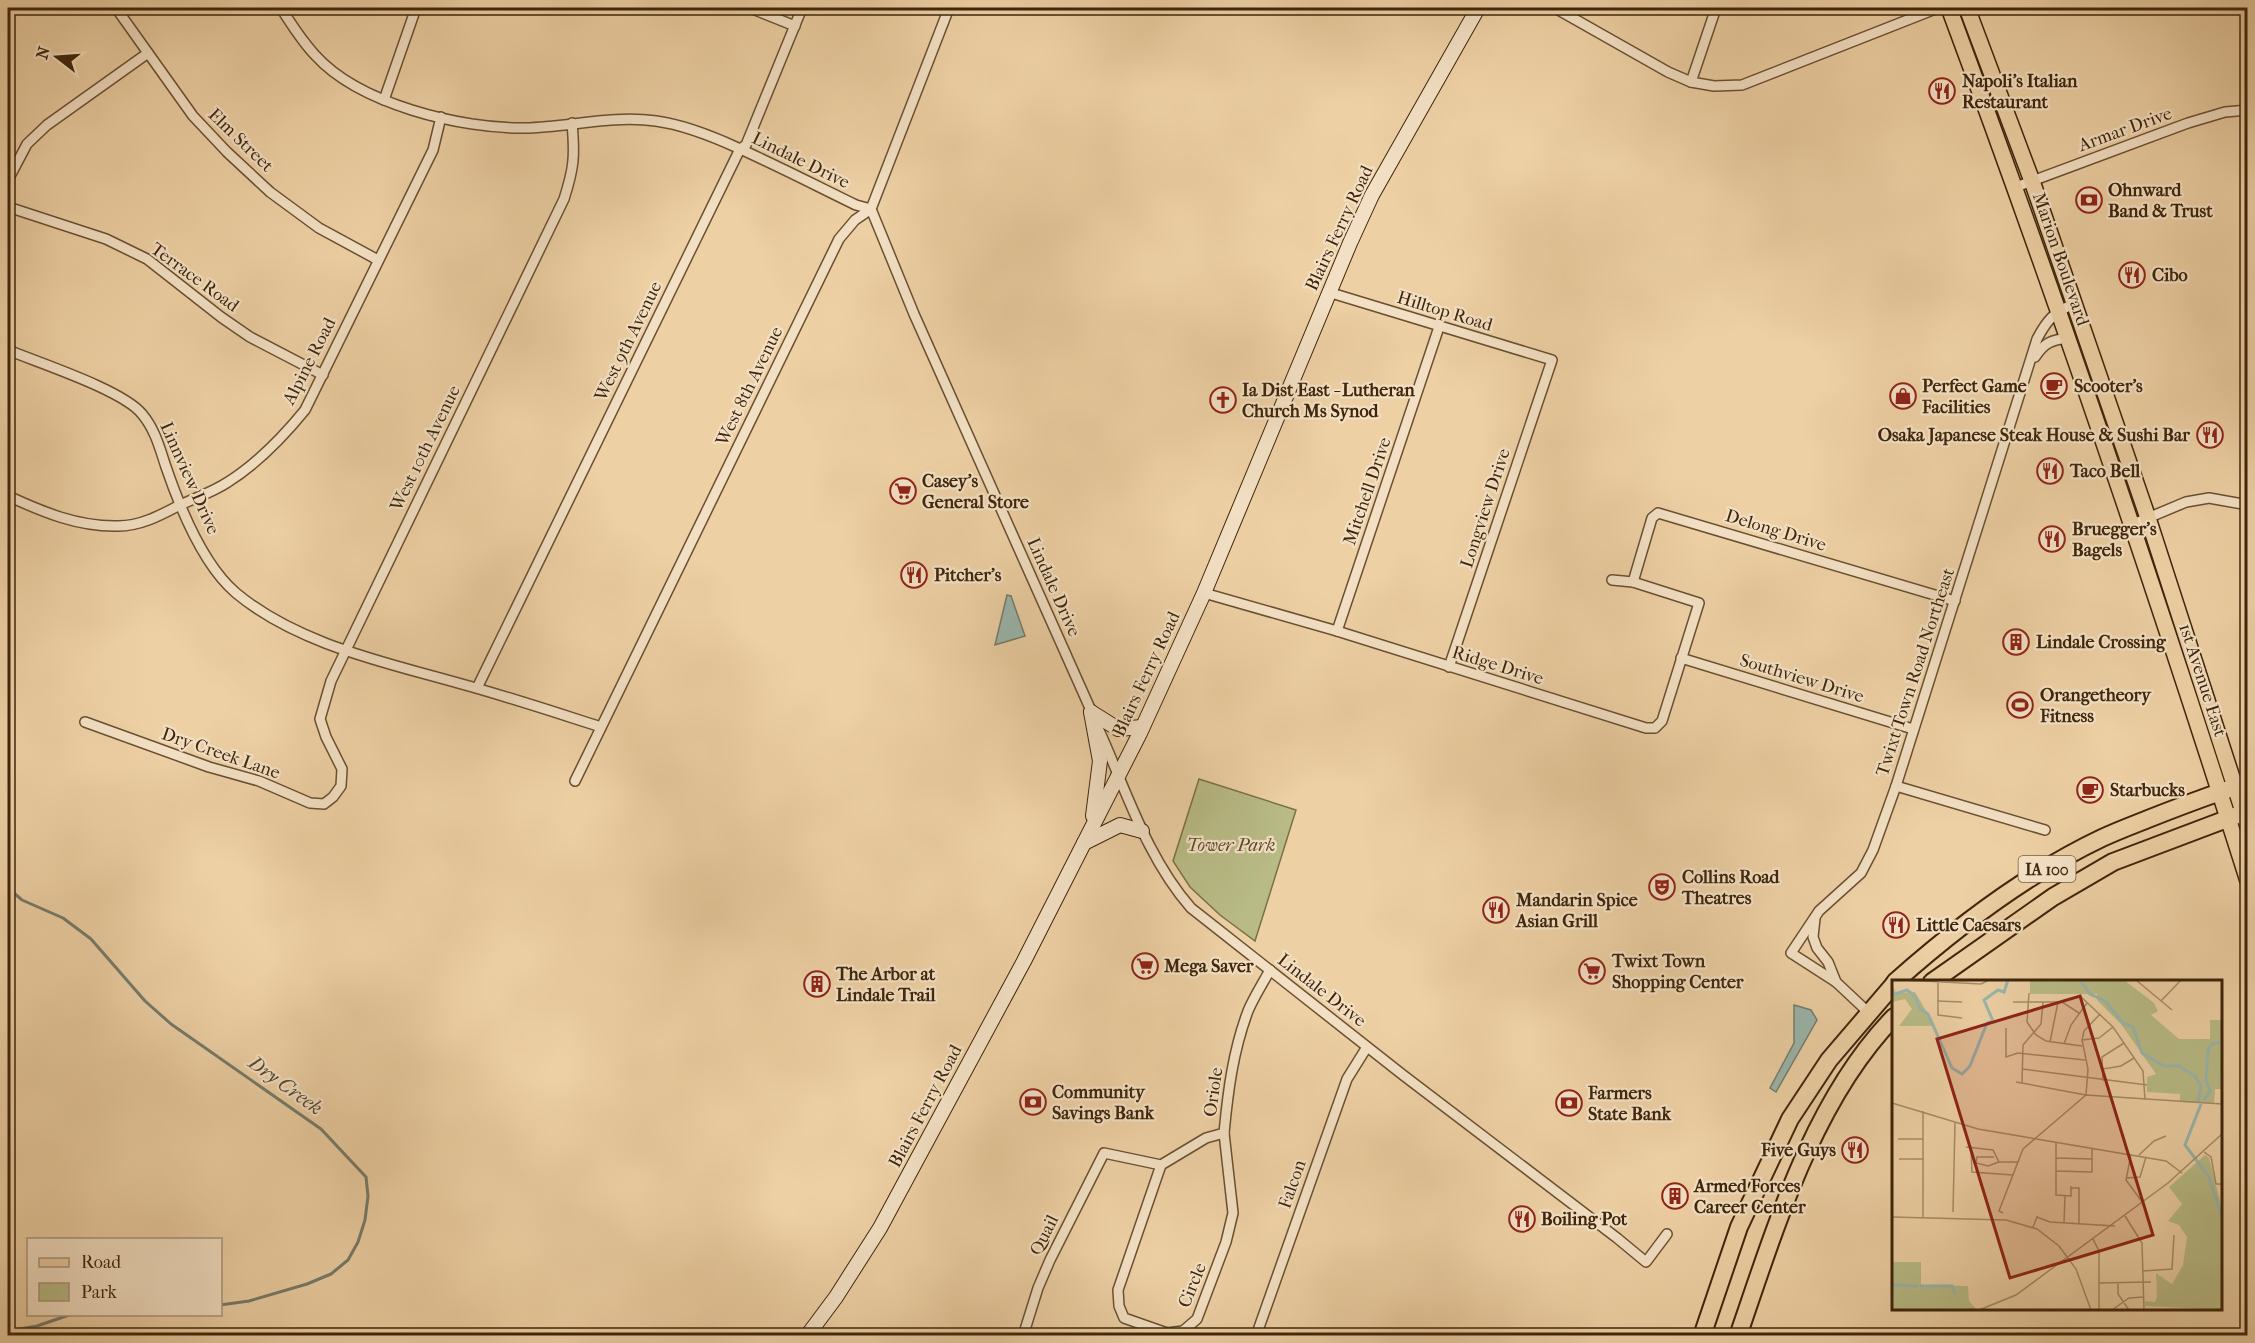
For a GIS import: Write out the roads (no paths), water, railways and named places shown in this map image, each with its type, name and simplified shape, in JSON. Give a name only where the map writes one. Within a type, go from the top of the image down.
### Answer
[{"type":"highway","name":"IA 100","points":[[1897,980],[1976,914],[2035,875],[2102,838],[2233,788]]},
{"type":"highway","name":"IA 100","points":[[1933,980],[2053,897],[2113,862],[2241,817]]},
{"type":"highway","name":"IA 100","points":[[1702,1335],[1739,1227],[1790,1119],[1829,1060],[1892,985]]},
{"type":"highway","points":[[1738,1335],[1784,1203],[1813,1138],[1846,1079],[1892,1018]]},
{"type":"main road","name":"Blairs Ferry Road","points":[[807,1335],[836,1298],[872,1241],[1024,961],[1119,775],[1204,593],[1328,292],[1372,195],[1478,8]]},
{"type":"main road","name":"Marion Boulevard","points":[[1949,8],[2016,187],[2131,525]]},
{"type":"main road","name":"Marion Boulevard","points":[[1966,8],[2032,181],[2148,518]]},
{"type":"main road","name":"1st Avenue East","points":[[2148,518],[2241,817],[2247,881]]},
{"type":"main road","name":"1st Avenue East","points":[[2131,525],[2233,788]]},
{"type":"main road","points":[[1091,712],[1118,729],[1142,727]]},
{"type":"main road","points":[[1091,712],[1100,761],[1091,829]]},
{"type":"main road","points":[[1084,843],[1120,825],[1142,831]]},
{"type":"street","name":"Elm Street","points":[[116,8],[193,116],[227,152],[261,184],[319,228],[378,260]]},
{"type":"street","name":"Lindale Drive","points":[[281,8],[316,57],[345,80],[384,100],[413,111],[479,125],[525,128],[620,119],[657,121],[716,138],[856,205],[871,209],[914,314],[1142,831],[1175,890],[1191,908],[1646,1262],[1667,1234]]},
{"type":"street","points":[[384,100],[416,8]]},
{"type":"street","points":[[750,8],[795,26]]},
{"type":"street","name":"West 9th Avenue","points":[[477,688],[740,149],[746,145],[802,8]]},
{"type":"street","name":"West 8th Avenue","points":[[575,781],[839,239],[855,220],[871,209],[949,8]]},
{"type":"street","points":[[1555,8],[1668,72],[1691,81],[1714,86],[1742,85],[1938,8]]},
{"type":"street","points":[[1691,81],[1716,8]]},
{"type":"street","points":[[8,180],[27,144],[47,125],[148,53]]},
{"type":"street","name":"Armar Drive","points":[[2016,187],[2188,123],[2225,112],[2247,110]]},
{"type":"street","name":"Alpine Road","points":[[8,496],[49,514],[84,524],[119,526],[148,521],[227,483],[282,438],[305,410],[323,375],[433,150],[441,117]]},
{"type":"street","name":"West 10th Avenue","points":[[341,786],[342,769],[320,719],[324,700],[344,651],[564,199],[573,171],[572,123]]},
{"type":"street","name":"Terrace Road","points":[[8,207],[106,239],[147,259],[250,337],[323,375]]},
{"type":"street","name":"Hilltop Road","points":[[1328,292],[1552,360]]},
{"type":"street","points":[[2058,310],[2074,304]]},
{"type":"street","name":"Twixt Town Road Northeast","points":[[1869,1013],[1836,982],[1791,953],[1815,916],[1860,873],[1873,849],[1896,786],[2037,339],[2044,326],[2058,310]]},
{"type":"street","name":"Mitchell Drive","points":[[1337,631],[1440,327]]},
{"type":"street","points":[[2028,367],[2042,346],[2053,340],[2067,338]]},
{"type":"street","name":"Linnview Drive","points":[[8,350],[123,398],[142,413],[157,439],[180,506],[214,567],[235,592],[273,619],[344,651],[477,688],[601,727]]},
{"type":"street","name":"Longview Drive","points":[[1449,667],[1552,360]]},
{"type":"street","points":[[2131,525],[2186,502],[2209,498],[2247,505]]},
{"type":"street","name":"Delong Drive","points":[[1633,582],[1652,518],[1658,513],[1955,601]]},
{"type":"street","points":[[1612,580],[1633,582]]},
{"type":"street","name":"Ridge Drive","points":[[1204,593],[1337,631],[1646,728],[1655,728],[1662,721],[1700,603],[1633,582]]},
{"type":"street","name":"Southview Drive","points":[[1681,658],[1913,729]]},
{"type":"street","name":"Dry Creek Lane","points":[[85,723],[208,767],[259,781],[310,803],[324,804],[341,786]]},
{"type":"street","points":[[1896,786],[2045,830]]},
{"type":"street","name":"Twixt Town Road Northeast","points":[[1815,916],[1813,937],[1817,948],[1828,962],[1836,982]]},
{"type":"street","name":"Oriole","points":[[1161,1165],[1206,1138],[1224,1133],[1228,1085],[1238,1040],[1249,1009],[1270,970]]},
{"type":"street","name":"Falcon","points":[[1256,1335],[1347,1079],[1367,1047]]},
{"type":"street","name":"Circle","points":[[1161,1165],[1119,1290],[1119,1306],[1124,1318],[1153,1332],[1167,1333],[1183,1330],[1197,1319],[1226,1242],[1233,1213],[1224,1133]]},
{"type":"street","name":"Quail","points":[[1025,1335],[1038,1288],[1050,1260],[1104,1154],[1161,1165]]},
{"type":"water","points":[[1007,595],[1011,596],[1025,636],[995,645]]},
{"type":"water","points":[[1794,1005],[1811,1010],[1817,1020],[1776,1092],[1770,1088],[1794,1043]]},
{"type":"waterway","name":"Dry Creek","points":[[8,888],[22,900],[63,918],[91,939],[145,1001],[171,1024],[321,1129],[366,1177],[368,1196],[365,1220],[358,1242],[348,1260],[331,1274],[307,1284],[249,1301],[222,1305]]},
{"type":"waterway","name":"Dry Creek","points":[[8,1331],[37,1326],[66,1316]]},
{"type":"place","name":"Napoli's Italian Restaurant","points":[[1942,91]]},
{"type":"place","name":"Ohnward Band & Trust","points":[[2089,200]]},
{"type":"place","name":"Cibo","points":[[2132,275]]},
{"type":"place","name":"Scooter's","points":[[2054,386]]},
{"type":"place","name":"Perfect Game Facilities","points":[[1903,396]]},
{"type":"place","name":"Ia Dist East - Lutheran Church Ms Synod","points":[[1223,400]]},
{"type":"place","name":"Osaka Japanese Steak House & Sushi Bar","points":[[2210,435]]},
{"type":"place","name":"Taco Bell","points":[[2050,471]]},
{"type":"place","name":"Casey's General Store","points":[[903,491]]},
{"type":"place","name":"Bruegger's Bagels","points":[[2052,539]]},
{"type":"place","name":"Pitcher's","points":[[914,575]]},
{"type":"place","name":"Lindale Crossing","points":[[2016,642]]},
{"type":"place","name":"Orangetheory Fitness","points":[[2020,705]]},
{"type":"place","name":"Starbucks","points":[[2090,790]]},
{"type":"place","name":"Collins Road Theatres","points":[[1662,887]]},
{"type":"place","name":"Mandarin Spice Asian Grill","points":[[1496,910]]},
{"type":"place","name":"Little Caesars","points":[[1896,925]]},
{"type":"place","name":"Mega Saver","points":[[1145,966]]},
{"type":"place","name":"Twixt Town Shopping Center","points":[[1592,971]]},
{"type":"place","name":"The Arbor at Lindale Trail","points":[[817,984]]},
{"type":"place","name":"Community Savings Bank","points":[[1033,1102]]},
{"type":"place","name":"Farmers State Bank","points":[[1569,1103]]},
{"type":"place","name":"Five Guys","points":[[1855,1150]]},
{"type":"place","name":"Armed Forces Career Center","points":[[1675,1196]]},
{"type":"place","name":"Boiling Pot","points":[[1522,1219]]},
{"type":"park label","name":"Tower Park","points":[[1231,845]]}]
